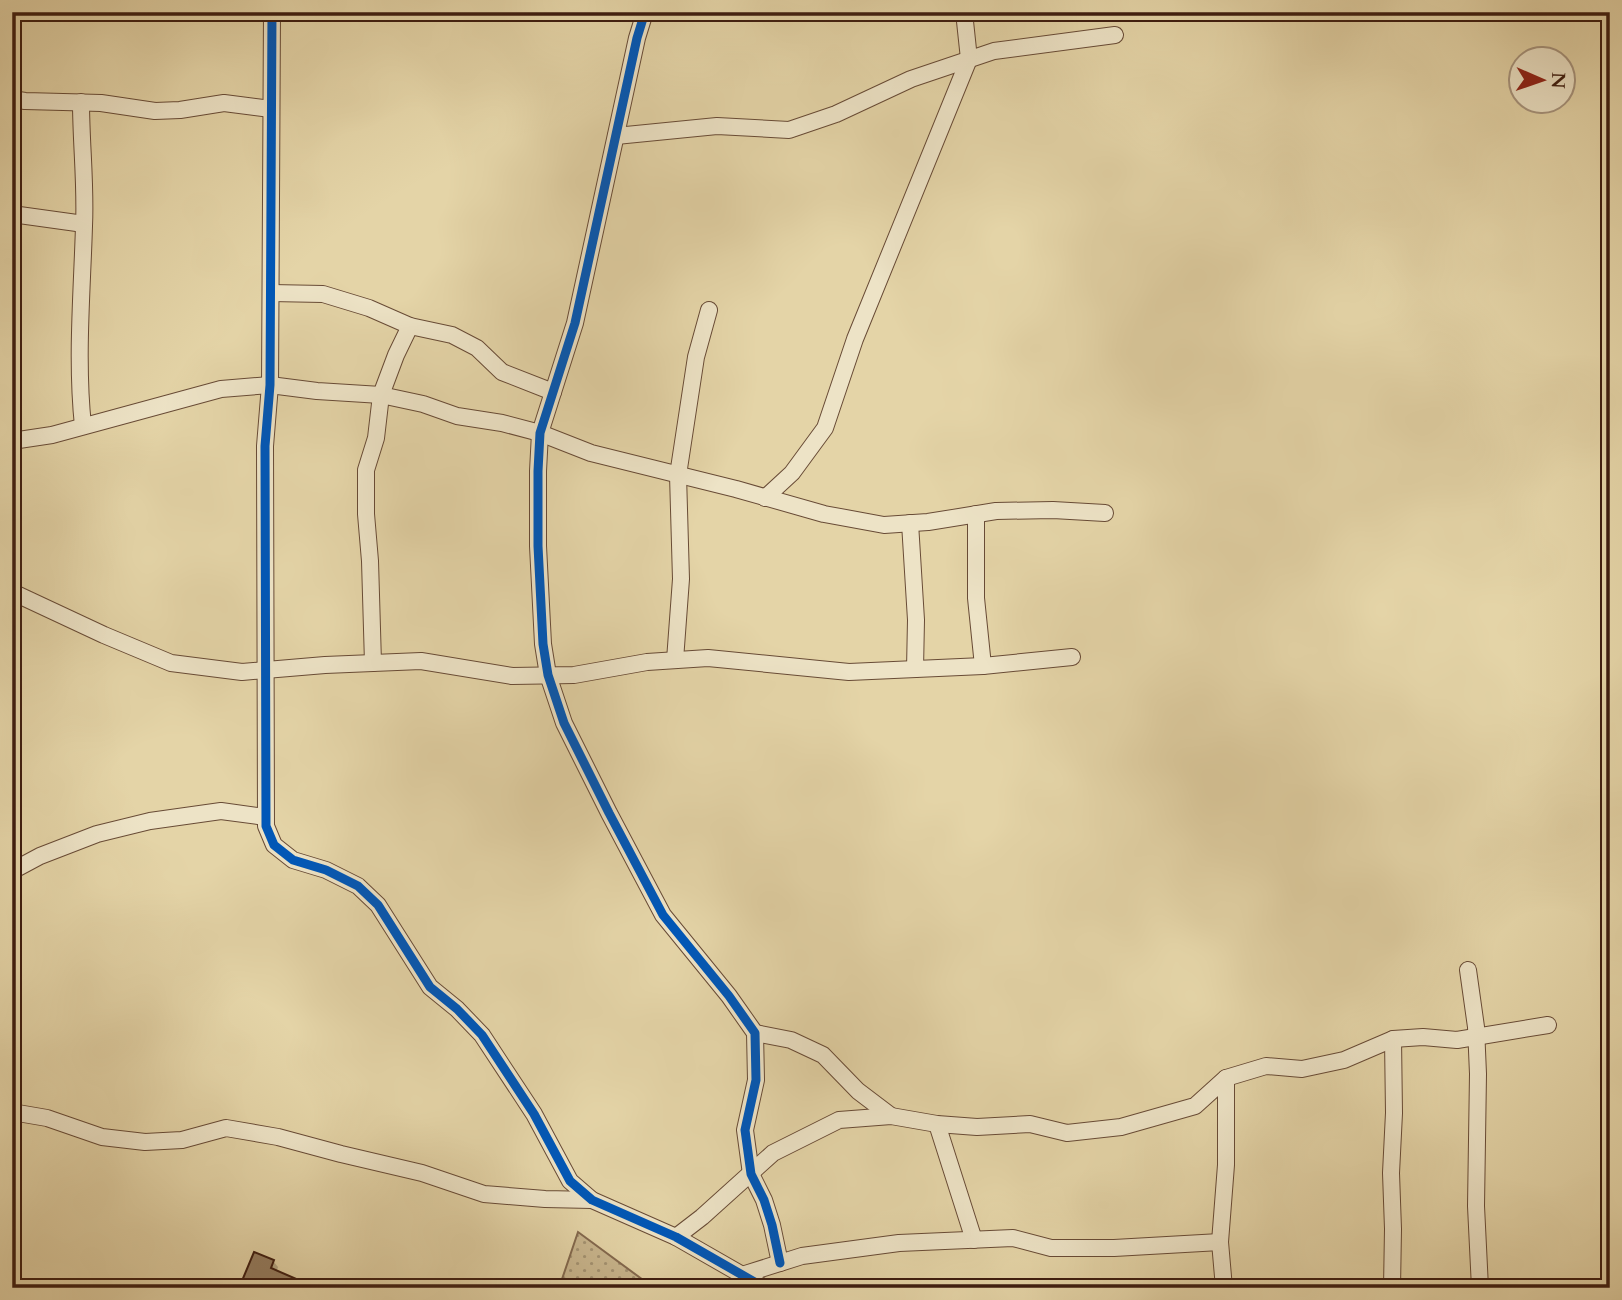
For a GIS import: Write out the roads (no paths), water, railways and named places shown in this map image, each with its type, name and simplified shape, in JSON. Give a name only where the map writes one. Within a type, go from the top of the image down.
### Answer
[{"type":"street","points":[[272,12],[270,384],[265,446],[266,826],[274,845],[293,860],[326,870],[359,886],[378,905],[430,987],[457,1009],[482,1035],[534,1114],[570,1181],[592,1200],[676,1237],[765,1288]]},
{"type":"street","points":[[645,12],[637,37],[575,323],[540,433],[538,546],[543,644],[548,675],[564,723],[663,915],[729,996],[755,1033],[756,1080],[745,1130],[751,1174],[764,1200],[780,1263]]},
{"type":"street","points":[[765,498],[792,473],[825,428],[855,339],[969,60],[964,12]]},
{"type":"street","points":[[616,136],[718,126],[789,130],[836,114],[911,79],[994,51],[1115,35]]},
{"type":"street","points":[[12,99],[101,103],[155,111],[224,103],[271,109]]},
{"type":"street","points":[[81,102],[84,224],[80,395],[83,426]]},
{"type":"street","points":[[12,215],[84,224]]},
{"type":"street","points":[[271,293],[323,294],[369,308],[410,326],[452,335],[477,348],[502,372],[553,392]]},
{"type":"street","points":[[676,660],[681,579],[678,475],[696,357],[709,310]]},
{"type":"street","points":[[373,663],[366,470],[376,438],[381,395],[410,326]]},
{"type":"street","points":[[12,441],[52,435],[221,389],[270,384],[317,391],[381,395],[423,404],[457,416],[502,423],[540,433],[591,453],[824,514],[884,525],[996,512],[1052,510],[1105,513]]},
{"type":"street","points":[[976,514],[976,598],[983,666]]},
{"type":"street","points":[[910,523],[916,620],[915,669]]},
{"type":"street","points":[[12,592],[172,663],[242,672],[421,661],[512,676],[574,675],[647,662],[708,657],[849,671],[983,666],[1072,657]]},
{"type":"street","points":[[12,871],[40,856],[97,834],[150,821],[221,811],[265,817]]},
{"type":"street","points":[[1468,970],[1478,1074],[1476,1206],[1480,1288]]},
{"type":"street","points":[[676,1237],[773,1153],[839,1120],[891,1115],[937,1124],[977,1127],[1030,1124],[1067,1133],[1121,1128],[1195,1106],[1226,1078],[1266,1066],[1302,1069],[1344,1060],[1393,1039],[1423,1037],[1457,1040],[1548,1025]]},
{"type":"street","points":[[755,1033],[791,1040],[823,1055],[858,1091],[891,1115]]},
{"type":"street","points":[[1392,1288],[1393,1039]]},
{"type":"street","points":[[1224,1288],[1220,1242],[1226,1165],[1226,1078]]},
{"type":"street","points":[[12,1112],[47,1118],[102,1137],[145,1142],[182,1140],[226,1128],[278,1137],[422,1173],[484,1194],[592,1200]]},
{"type":"street","points":[[937,1124],[974,1240]]},
{"type":"street","points":[[742,1275],[802,1256],[899,1243],[1013,1238],[1051,1248],[1114,1248],[1220,1242]]}]
